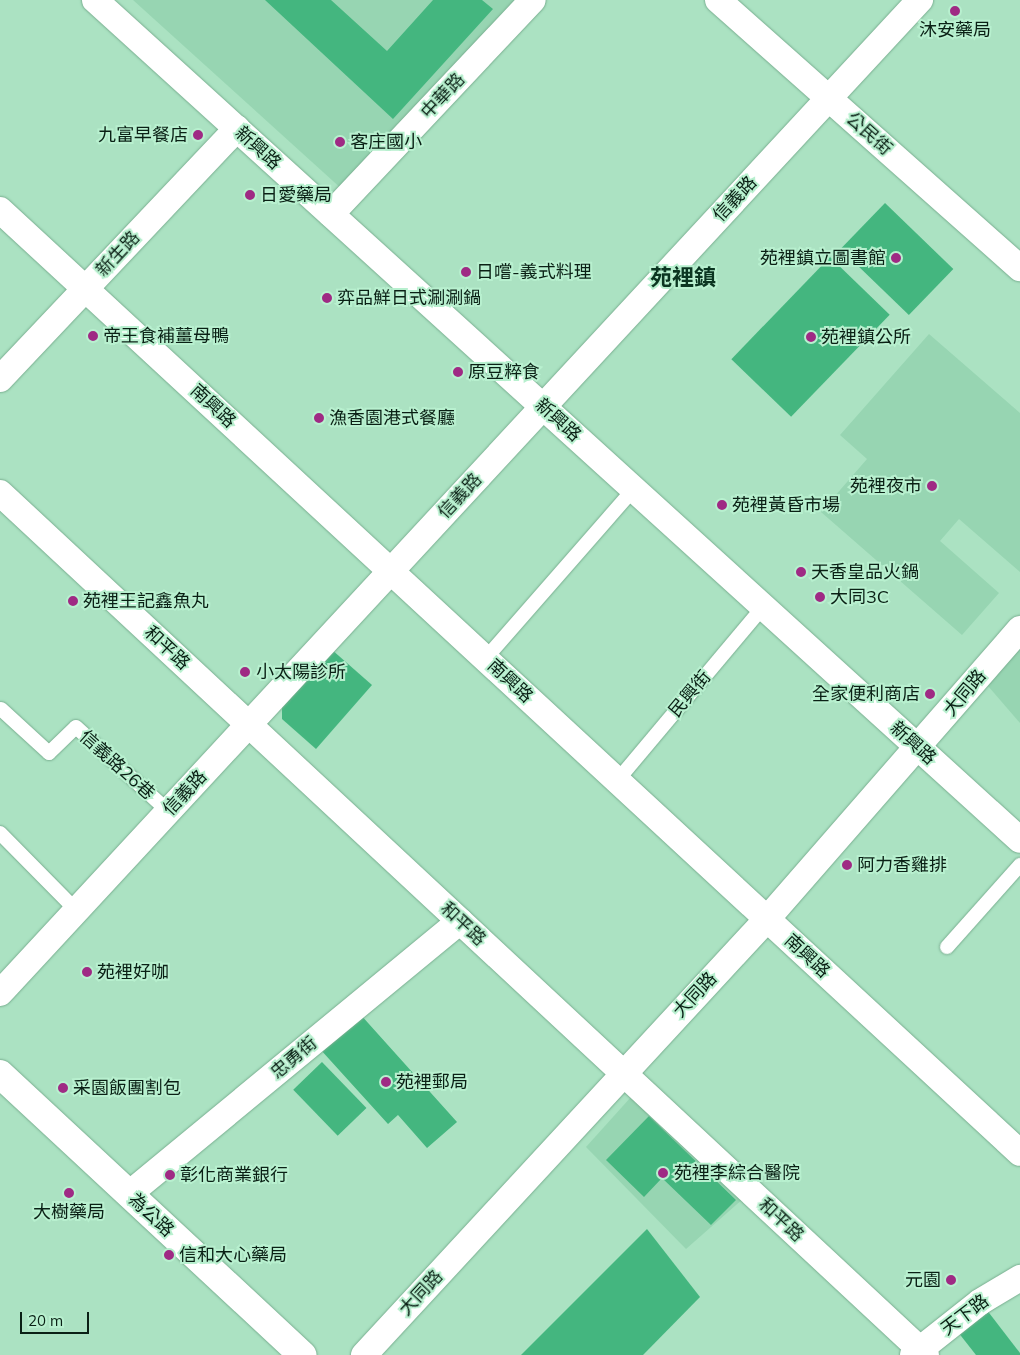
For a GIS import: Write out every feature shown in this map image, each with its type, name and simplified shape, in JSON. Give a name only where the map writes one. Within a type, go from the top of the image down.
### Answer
[{"type":"main road","name":"為公路","points":[[0,1074],[302,1355]]},
{"type":"street","name":"新興路","points":[[95,0],[1020,840]]},
{"type":"street","name":"中華路","points":[[331,214],[533,0]]},
{"type":"street","name":"公民街","points":[[718,0],[1017,260]]},
{"type":"street","name":"信義路","points":[[0,993],[920,0]]},
{"type":"street","name":"新生路","points":[[0,380],[237,128]]},
{"type":"street","name":"南興路","points":[[0,210],[1020,1153]]},
{"type":"street","name":"和平路","points":[[0,492],[623,1072],[920,1353]]},
{"type":"street","name":"大同路","points":[[364,1355],[623,1072],[767,919],[920,748],[1020,629]]},
{"type":"street","name":"忠勇街","points":[[129,1194],[460,921]]},
{"type":"street","name":"天下路","points":[[920,1353],[980,1302],[1020,1278]]},
{"type":"lane","points":[[485,658],[634,489]]},
{"type":"lane","name":"民興街","points":[[617,780],[764,607]]},
{"type":"lane","name":"信義路26巷","points":[[1,709],[49,753],[76,727],[168,811]]},
{"type":"lane","points":[[0,833],[76,910]]},
{"type":"lane","points":[[947,947],[1020,865]]},
{"type":"shaded area","name":"客庄國小","points":[[133,0],[519,0],[344,191]]},
{"type":"shaded area","name":"苑裡夜市","points":[[929,334],[1020,413],[1020,572],[959,519],[940,541],[999,593],[962,635],[821,512],[867,459],[840,435]]},
{"type":"shaded area","points":[[1020,648],[1020,723],[988,686]]},
{"type":"shaded area","name":"苑裡李綜合醫院","points":[[631,1097],[744,1198],[686,1249],[586,1147]]},
{"type":"building","points":[[265,0],[331,0],[387,51],[433,0],[482,0],[493,9],[393,119]]},
{"type":"building","name":"苑裡鎮立圖書館","points":[[885,203],[953,269],[909,315],[841,249]]},
{"type":"building","name":"苑裡鎮公所","points":[[830,257],[890,315],[791,417],[731,359]]},
{"type":"building","points":[[331,649],[372,685],[316,749],[282,719],[282,704]]},
{"type":"building","name":"苑裡郵局","points":[[360,1014],[457,1122],[427,1148],[398,1115],[388,1124],[320,1049]]},
{"type":"building","points":[[322,1062],[366,1108],[338,1136],[293,1090]]},
{"type":"building","points":[[649,1116],[736,1200],[711,1225],[662,1178],[644,1197],[606,1160]]},
{"type":"building","points":[[647,1229],[700,1297],[643,1355],[521,1355]]},
{"type":"building","points":[[983,1305],[1020,1355],[976,1355],[954,1327]]},
{"type":"place","name":"沐安藥局","points":[[955,11]]},
{"type":"place","name":"九富早餐店","points":[[198,135]]},
{"type":"place","name":"客庄國小","points":[[340,142]]},
{"type":"place","name":"日愛藥局","points":[[250,195]]},
{"type":"place","name":"苑裡鎮立圖書館","points":[[896,258]]},
{"type":"place","name":"日嚐-義式料理","points":[[466,272]]},
{"type":"place","name":"弈品鮮日式涮涮鍋","points":[[327,298]]},
{"type":"place","name":"帝王食補薑母鴨","points":[[93,336]]},
{"type":"place","name":"苑裡鎮公所","points":[[811,337]]},
{"type":"place","name":"原豆粹食","points":[[458,372]]},
{"type":"place","name":"漁香園港式餐廳","points":[[319,418]]},
{"type":"place","name":"苑裡夜市","points":[[932,486]]},
{"type":"place","name":"苑裡黃昏市場","points":[[722,505]]},
{"type":"place","name":"天香皇品火鍋","points":[[801,572]]},
{"type":"place","name":"大同3C","points":[[820,597]]},
{"type":"place","name":"苑裡王記鑫魚丸","points":[[73,601]]},
{"type":"place","name":"小太陽診所","points":[[245,672]]},
{"type":"place","name":"全家便利商店","points":[[930,694]]},
{"type":"place","name":"阿力香雞排","points":[[847,865]]},
{"type":"place","name":"苑裡好咖","points":[[87,972]]},
{"type":"place","name":"苑裡郵局","points":[[386,1082]]},
{"type":"place","name":"采園飯團割包","points":[[63,1088]]},
{"type":"place","name":"苑裡李綜合醫院","points":[[663,1173]]},
{"type":"place","name":"彰化商業銀行","points":[[170,1175]]},
{"type":"place","name":"大樹藥局","points":[[69,1193]]},
{"type":"place","name":"信和大心藥局","points":[[169,1255]]},
{"type":"place","name":"元園","points":[[951,1280]]},
{"type":"district","name":"苑裡鎮","points":[[683,278]]}]
